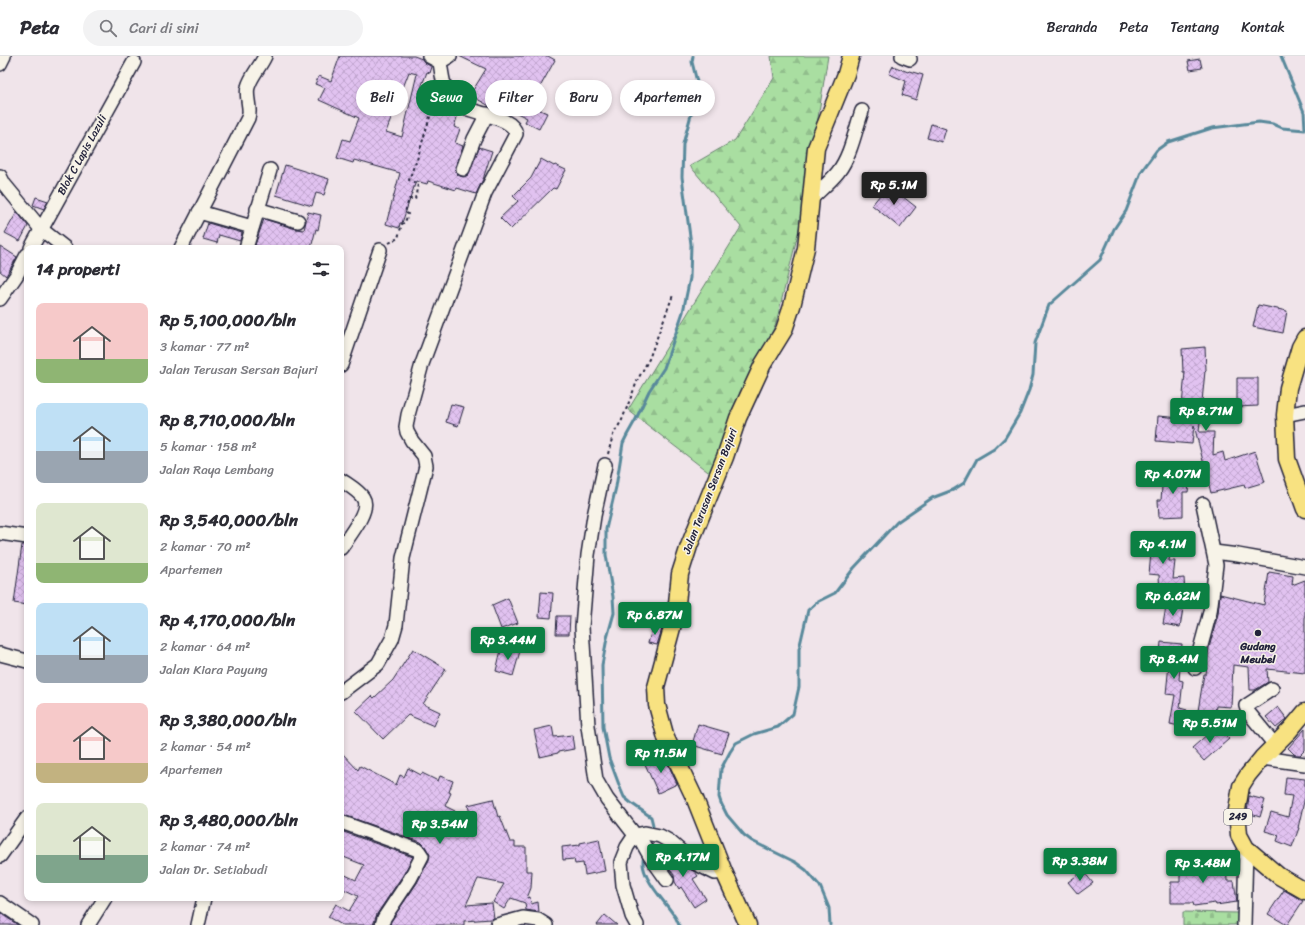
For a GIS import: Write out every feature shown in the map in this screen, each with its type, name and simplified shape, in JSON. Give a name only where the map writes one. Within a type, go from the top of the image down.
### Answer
[{"type":"main road","name":"Jalan Terusan Sersan Bajuri","points":[[748,925],[724,872],[695,799],[666,738],[657,705],[656,687],[676,613],[680,574],[688,546],[725,457],[738,418],[763,364],[784,330],[792,306],[806,248],[816,148],[846,74],[851,56]]},
{"type":"main road","points":[[1305,338],[1300,347],[1288,388],[1285,415],[1288,459],[1305,510]]},
{"type":"main road","name":"249","points":[[1305,712],[1248,775],[1241,786],[1237,810],[1239,835],[1246,848],[1279,876],[1305,891]]},
{"type":"street","points":[[0,64],[4,56]]},
{"type":"street","points":[[182,245],[249,115],[247,97],[248,87],[264,56]]},
{"type":"street","points":[[440,58],[444,80]]},
{"type":"street","name":"Blok C Lapis Lazuli","points":[[33,245],[134,62]]},
{"type":"street","points":[[811,199],[827,184],[838,171],[846,158],[862,111]]},
{"type":"street","points":[[462,169],[474,139],[487,116]]},
{"type":"street","points":[[344,690],[378,664],[389,647],[394,634],[403,558],[426,466],[424,456],[407,432],[406,427],[408,415],[422,364],[485,193],[516,134],[510,124],[492,116]]},
{"type":"street","points":[[247,245],[270,170]]},
{"type":"street","points":[[0,176],[4,184],[41,229],[61,245]]},
{"type":"street","points":[[257,209],[298,221]]},
{"type":"street","points":[[199,212],[252,227]]},
{"type":"street","points":[[344,356],[380,250]]},
{"type":"street","points":[[0,299],[16,276],[24,261]]},
{"type":"street","points":[[1285,415],[1305,411]]},
{"type":"street","points":[[605,465],[594,516],[588,555],[582,627],[588,726],[596,780],[607,799],[637,835],[667,880]]},
{"type":"street","points":[[344,482],[362,496],[365,501],[365,506],[363,514],[344,543]]},
{"type":"street","points":[[1195,668],[1210,612],[1216,565],[1203,504]]},
{"type":"street","points":[[0,532],[24,536]]},
{"type":"street","points":[[1214,552],[1305,567]]},
{"type":"street","points":[[1,656],[24,660]]},
{"type":"street","points":[[1272,689],[1246,706],[1248,712],[1275,745]]},
{"type":"street","points":[[1262,758],[1305,764]]},
{"type":"street","points":[[0,856],[24,822]]},
{"type":"street","points":[[344,823],[418,850],[422,856],[410,880],[384,918],[382,925]]},
{"type":"street","points":[[637,925],[632,916],[623,885],[621,862],[627,847],[637,835],[645,833],[660,836],[669,840],[693,862],[715,873],[724,872]]},
{"type":"street","points":[[1244,925],[1246,848]]},
{"type":"street","points":[[88,925],[103,901]]},
{"type":"street","points":[[198,925],[203,901]]},
{"type":"street","points":[[0,903],[32,925]]},
{"type":"street","points":[[497,925],[523,918],[538,920],[546,925]]},
{"type":"path","points":[[380,250],[386,244],[393,242],[398,238],[402,224],[405,222],[408,214],[405,212],[409,199],[415,199],[418,184],[410,180],[430,116]]},
{"type":"path","points":[[605,465],[613,435],[622,420],[638,379],[649,359],[673,294]]},
{"type":"green space","points":[[771,56],[828,56],[802,217],[776,323],[712,475],[628,410],[741,227],[690,166],[735,140],[774,78]]},
{"type":"green space","points":[[1183,912],[1238,913],[1237,925],[1183,925]]},
{"type":"building","points":[[340,56],[414,56],[422,59],[425,63],[432,67],[430,73],[427,72],[424,80],[416,80],[416,116],[457,116],[454,127],[460,129],[455,143],[463,146],[455,167],[457,174],[464,177],[468,175],[479,147],[492,151],[484,177],[476,194],[457,188],[456,190],[428,181],[427,184],[416,181],[399,228],[386,224],[400,173],[354,160],[353,163],[337,158],[343,139],[350,141],[359,118],[319,100],[325,88],[315,84],[319,76],[331,81]]},
{"type":"building","points":[[459,56],[548,56],[555,60],[544,80],[485,80],[485,103],[477,99],[477,84],[486,69]]},
{"type":"building","points":[[1200,59],[1202,68],[1190,70],[1188,61]]},
{"type":"building","points":[[893,66],[908,72],[923,75],[916,100],[902,95],[906,81],[889,74]]},
{"type":"building","points":[[523,116],[546,116],[539,129],[525,122],[527,118]]},
{"type":"building","points":[[931,124],[946,129],[942,142],[927,138]]},
{"type":"building","points":[[541,159],[566,170],[556,189],[553,188],[511,229],[500,218],[518,201],[513,196],[531,178]]},
{"type":"building","points":[[285,165],[329,179],[324,195],[316,193],[312,206],[276,195]]},
{"type":"building","points":[[888,185],[916,207],[900,228],[872,205]]},
{"type":"building","points":[[36,197],[48,201],[44,209],[33,205]]},
{"type":"building","points":[[17,212],[28,226],[20,241],[5,233]]},
{"type":"building","points":[[308,212],[321,215],[318,230],[316,229],[312,245],[255,245],[264,219],[304,230]]},
{"type":"building","points":[[208,223],[242,233],[240,241],[219,235],[217,243],[203,239]]},
{"type":"building","points":[[0,246],[17,257],[6,276],[0,271]]},
{"type":"building","points":[[1258,305],[1287,311],[1283,333],[1253,327]]},
{"type":"building","points":[[1205,347],[1206,370],[1199,432],[1214,432],[1213,455],[1223,452],[1225,461],[1255,451],[1265,482],[1245,488],[1244,485],[1211,493],[1194,425],[1192,444],[1156,441],[1158,416],[1181,418],[1185,372],[1183,372],[1182,349]]},
{"type":"building","points":[[1237,378],[1258,378],[1258,406],[1237,407]]},
{"type":"building","points":[[451,404],[464,407],[458,426],[446,422]]},
{"type":"building","points":[[1163,473],[1190,475],[1188,492],[1183,492],[1183,516],[1159,517],[1158,500],[1161,500]]},
{"type":"building","points":[[1145,535],[1172,539],[1169,561],[1175,561],[1173,579],[1184,578],[1185,594],[1160,596],[1159,575],[1149,574],[1151,553],[1143,552]]},
{"type":"building","points":[[22,545],[24,545],[24,605],[14,603]]},
{"type":"building","name":"Gudang Meubel","points":[[1269,572],[1293,576],[1292,585],[1305,580],[1305,673],[1267,669],[1268,682],[1255,690],[1250,690],[1249,667],[1233,665],[1231,707],[1216,706],[1214,719],[1197,717],[1204,674],[1206,674],[1209,648],[1218,614],[1220,594],[1264,605]]},
{"type":"building","points":[[541,592],[553,593],[551,618],[539,617]]},
{"type":"building","points":[[508,598],[518,623],[501,629],[492,605]]},
{"type":"building","points":[[1166,607],[1183,609],[1180,627],[1163,624]]},
{"type":"building","points":[[557,616],[570,616],[569,634],[556,634]]},
{"type":"building","points":[[653,626],[662,629],[657,645],[648,643]]},
{"type":"building","points":[[1161,642],[1182,644],[1179,680],[1183,681],[1180,708],[1187,710],[1184,727],[1170,724],[1175,695],[1166,694],[1169,664],[1159,663]]},
{"type":"building","points":[[502,646],[520,651],[513,676],[496,671]]},
{"type":"building","points":[[413,649],[446,669],[423,704],[440,712],[434,726],[408,715],[383,739],[356,711],[372,696],[374,698],[393,680]]},
{"type":"building","points":[[1278,707],[1287,719],[1276,728],[1266,717]]},
{"type":"building","points":[[698,724],[729,733],[722,754],[692,745]]},
{"type":"building","points":[[552,726],[554,737],[572,735],[574,749],[540,757],[534,730]]},
{"type":"building","points":[[1217,726],[1229,739],[1204,761],[1192,748]]},
{"type":"building","points":[[1305,729],[1305,750],[1300,755],[1295,755],[1288,748]]},
{"type":"building","points":[[344,755],[358,770],[360,766],[396,785],[400,775],[404,777],[408,768],[421,775],[422,773],[438,781],[440,776],[453,781],[449,792],[451,793],[445,806],[455,811],[449,825],[472,823],[468,805],[493,799],[498,817],[500,816],[510,842],[515,842],[515,847],[526,847],[526,871],[532,871],[531,888],[527,898],[530,897],[531,904],[538,902],[539,912],[526,910],[525,903],[511,898],[504,909],[493,902],[504,884],[478,879],[466,905],[492,903],[494,918],[464,921],[464,925],[390,925],[391,921],[417,883],[429,860],[430,855],[421,842],[344,815]]},
{"type":"building","points":[[664,755],[677,784],[658,793],[645,764]]},
{"type":"building","points":[[1286,777],[1305,779],[1305,797],[1299,828],[1292,847],[1277,841],[1279,835],[1265,831],[1271,812],[1288,817],[1292,796],[1284,795]]},
{"type":"building","points":[[1249,796],[1265,800],[1260,817],[1247,813]]},
{"type":"building","points":[[344,832],[413,857],[377,914],[373,925],[342,925],[328,917],[336,904],[349,911],[358,896],[344,889],[344,874],[356,880],[364,865],[344,857]]},
{"type":"building","points":[[599,839],[605,871],[585,875],[583,863],[575,864],[574,859],[563,860],[562,847],[580,845],[580,843]]},
{"type":"building","points":[[662,847],[670,853],[677,863],[680,862],[684,868],[686,867],[695,872],[698,876],[693,879],[706,899],[694,907],[681,887],[679,889],[675,882],[674,875],[656,851]]},
{"type":"building","points":[[1180,858],[1197,858],[1197,861],[1226,861],[1227,881],[1234,881],[1237,902],[1194,906],[1193,903],[1171,903],[1171,882],[1180,882]]},
{"type":"building","points":[[1083,871],[1093,883],[1078,894],[1068,882]]},
{"type":"building","points":[[1284,890],[1303,901],[1287,925],[1268,914]]},
{"type":"building","points":[[0,913],[18,925],[0,925]]},
{"type":"building","points":[[605,915],[617,925],[597,925]]},
{"type":"waterway","points":[[652,832],[653,825],[651,817],[624,797],[609,758],[603,727],[602,665],[614,613],[606,555],[606,529],[616,487],[623,443],[649,391],[664,368],[683,312],[690,278],[691,244],[682,177],[683,144],[697,93],[697,82],[692,62],[693,56]]},
{"type":"waterway","points":[[1281,56],[1304,112],[1305,128]]},
{"type":"waterway","points":[[830,925],[829,908],[820,886],[806,870],[795,862],[752,841],[744,835],[727,815],[719,797],[721,769],[736,743],[754,734],[778,727],[793,714],[799,687],[799,649],[808,610],[817,602],[835,593],[854,568],[897,522],[932,498],[953,490],[964,483],[977,459],[994,449],[1005,438],[1020,413],[1029,390],[1033,375],[1035,343],[1049,305],[1100,260],[1114,229],[1126,211],[1141,172],[1157,150],[1168,142],[1212,128],[1259,122],[1273,124],[1282,128],[1305,130]]},
{"type":"waterway","points":[[645,854],[643,861],[647,877],[675,916],[679,925]]},
{"type":"place","name":"Gudang Meubel","points":[[1258,633]]}]
